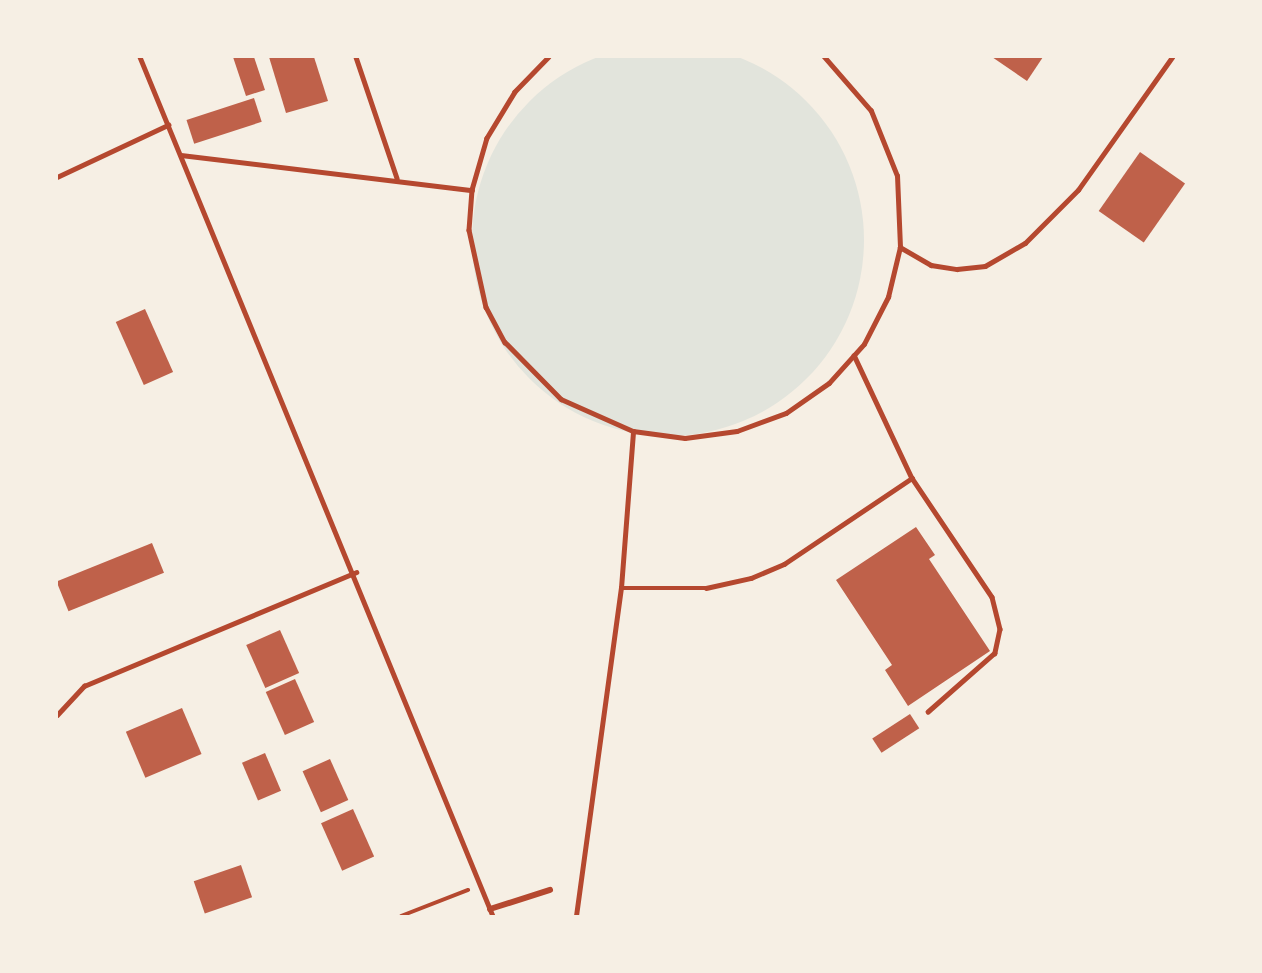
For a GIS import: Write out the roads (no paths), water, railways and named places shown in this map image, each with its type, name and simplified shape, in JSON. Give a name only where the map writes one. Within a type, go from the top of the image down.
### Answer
[{"type":"street","points":[[490,909],[550,890]]},
{"type":"lane","points":[[140,57],[356,572],[493,916]]},
{"type":"lane","points":[[356,57],[397,178]]},
{"type":"lane","points":[[549,57],[514,92],[487,138],[472,190],[474,269],[505,342],[561,399],[633,431],[685,438],[737,431],[786,413],[829,383],[854,355],[888,297],[900,247],[902,211],[887,142],[850,82],[824,57]]},
{"type":"lane","points":[[900,247],[931,266],[957,269],[985,266],[1025,243],[1078,190],[1172,57]]},
{"type":"lane","points":[[57,177],[168,125]]},
{"type":"lane","points":[[181,155],[397,178],[472,190]]},
{"type":"lane","points":[[854,355],[912,478],[992,597],[1000,629],[995,653],[928,712]]},
{"type":"lane","points":[[576,916],[621,588],[633,431]]},
{"type":"lane","points":[[621,588],[706,588],[751,578],[784,564],[912,478]]},
{"type":"lane","points":[[57,715],[84,686],[356,572]]}]
